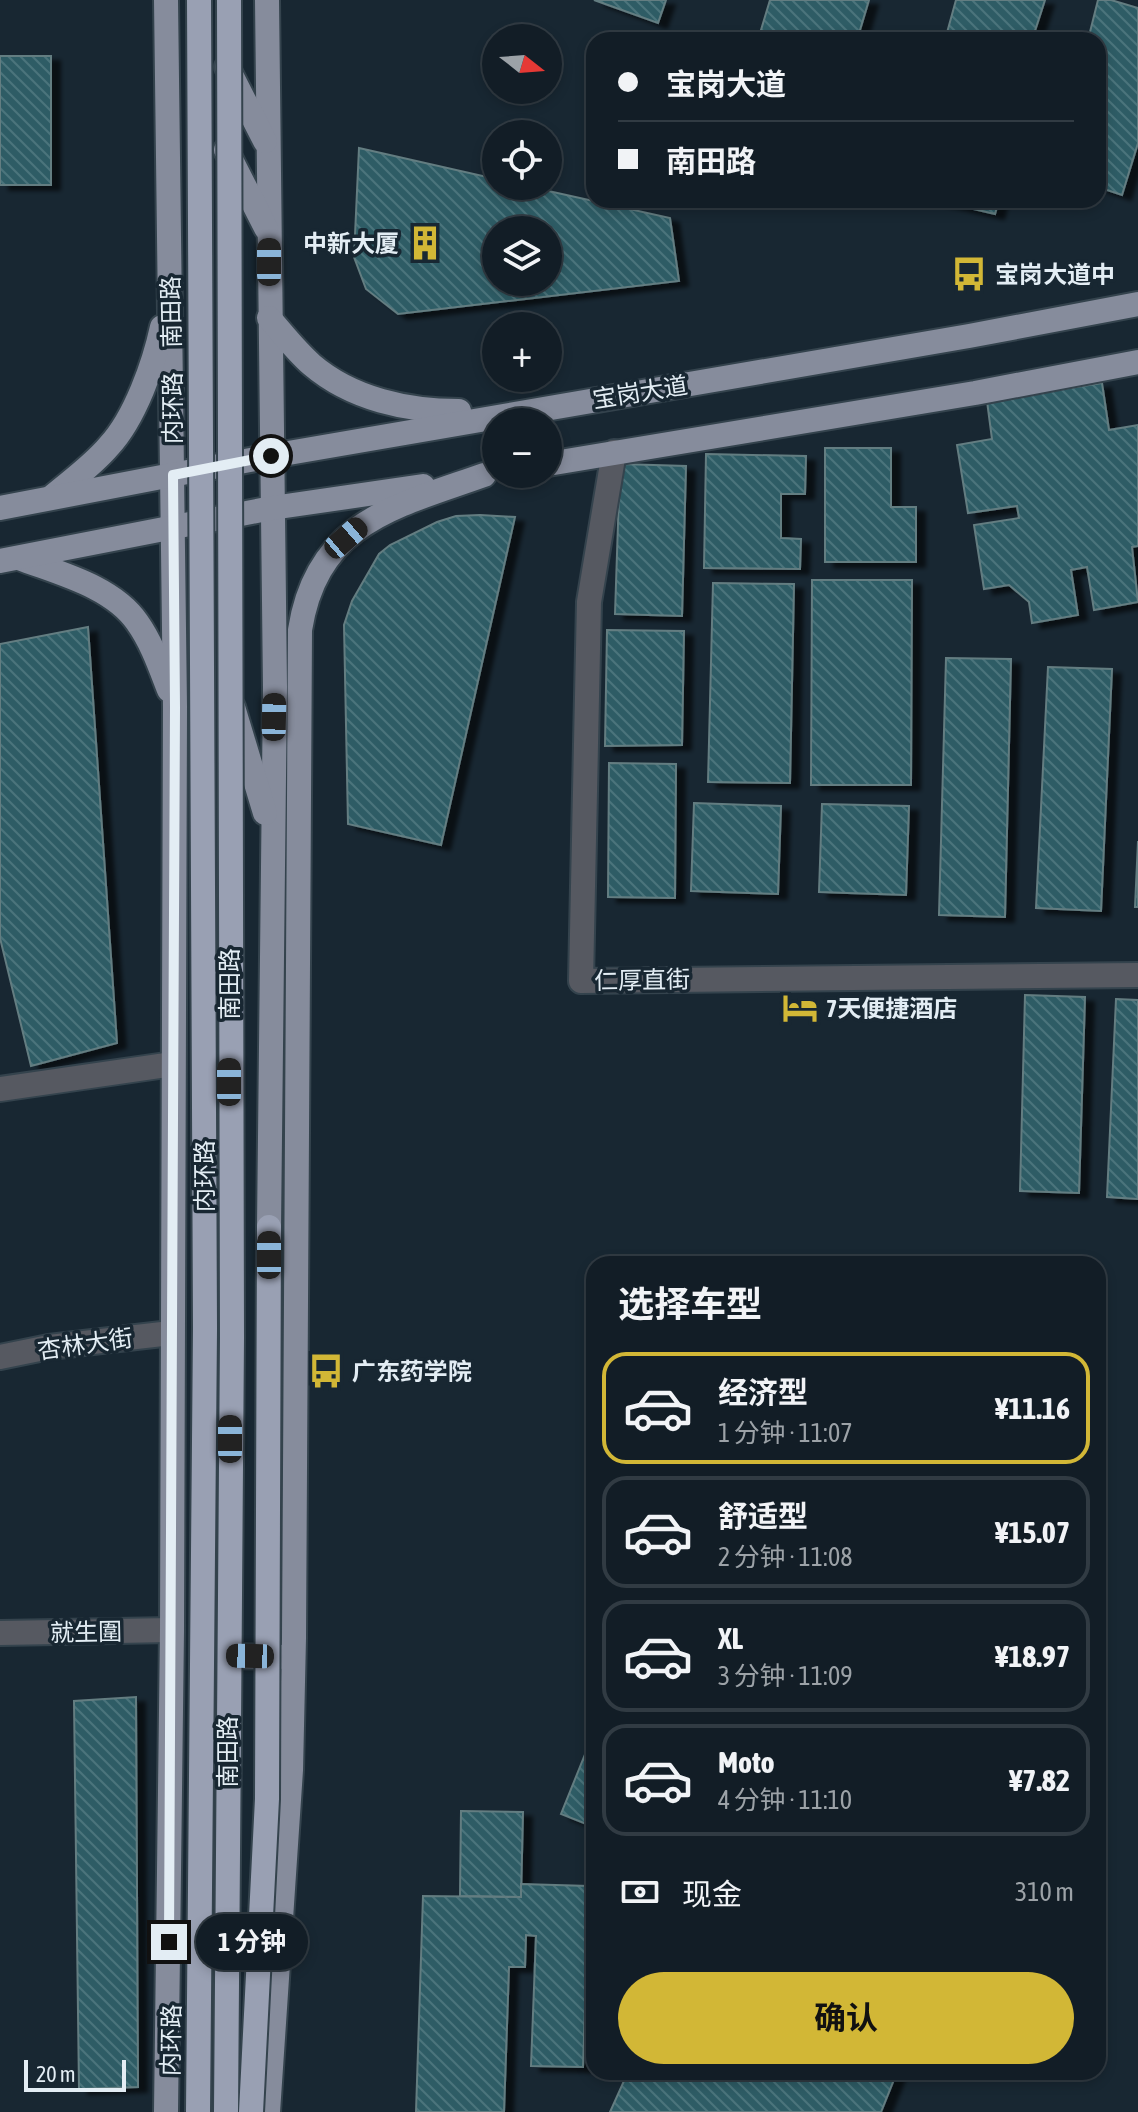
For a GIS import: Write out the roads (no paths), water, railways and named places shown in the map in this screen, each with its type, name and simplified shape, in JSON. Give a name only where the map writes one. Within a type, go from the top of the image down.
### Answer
[{"type":"highway","name":"内环路","points":[[198,2112],[205,1329],[199,0]]},
{"type":"highway","name":"内环路","points":[[225,2112],[232,1337],[227,0]]},
{"type":"highway","points":[[250,2112],[267,1799],[269,1227]]},
{"type":"main road","name":"南田路","points":[[166,0],[175,707],[172,1630],[166,2112]]},
{"type":"main road","name":"南田路","points":[[225,2112],[229,690],[227,0]]},
{"type":"main road","points":[[267,0],[275,687],[269,1227]]},
{"type":"main road","points":[[226,65],[268,147]]},
{"type":"main road","points":[[226,149],[269,233]]},
{"type":"main road","points":[[49,500],[111,445],[138,399],[157,347],[170,285]]},
{"type":"main road","name":"宝岗大道","points":[[537,408],[1138,304]]},
{"type":"main road","points":[[269,318],[312,365],[358,393],[392,404],[432,411],[482,412]]},
{"type":"main road","points":[[562,461],[975,393],[1138,362]]},
{"type":"main road","name":"宝岗大道","points":[[0,508],[482,418]]},
{"type":"main road","points":[[8,559],[272,508],[482,475]]},
{"type":"main road","points":[[268,2112],[291,1770],[294,1657],[300,630],[304,603],[315,574],[333,549],[359,527],[381,514],[482,477]]},
{"type":"main road","points":[[8,559],[87,585],[108,596],[136,620],[158,661],[175,707]]},
{"type":"main road","points":[[272,839],[300,687]]},
{"type":"main road","points":[[229,690],[272,839]]},
{"type":"main road","points":[[228,1656],[294,1657]]},
{"type":"main road","points":[[250,2112],[269,2072]]},
{"type":"street","name":"仁厚直街","points":[[614,452],[589,602],[581,981],[1138,975]]},
{"type":"street","points":[[0,1089],[173,1064]]},
{"type":"street","name":"杏林大街","points":[[0,1357],[49,1347],[171,1333]]},
{"type":"street","name":"就生圍","points":[[0,1633],[172,1630]]},
{"type":"place","name":"中新大厦","points":[[425,243]]},
{"type":"place","name":"宝岗大道中","points":[[969,274]]},
{"type":"place","name":"7天便捷酒店","points":[[800,1008]]},
{"type":"place","name":"广东药学院","points":[[326,1371]]}]
